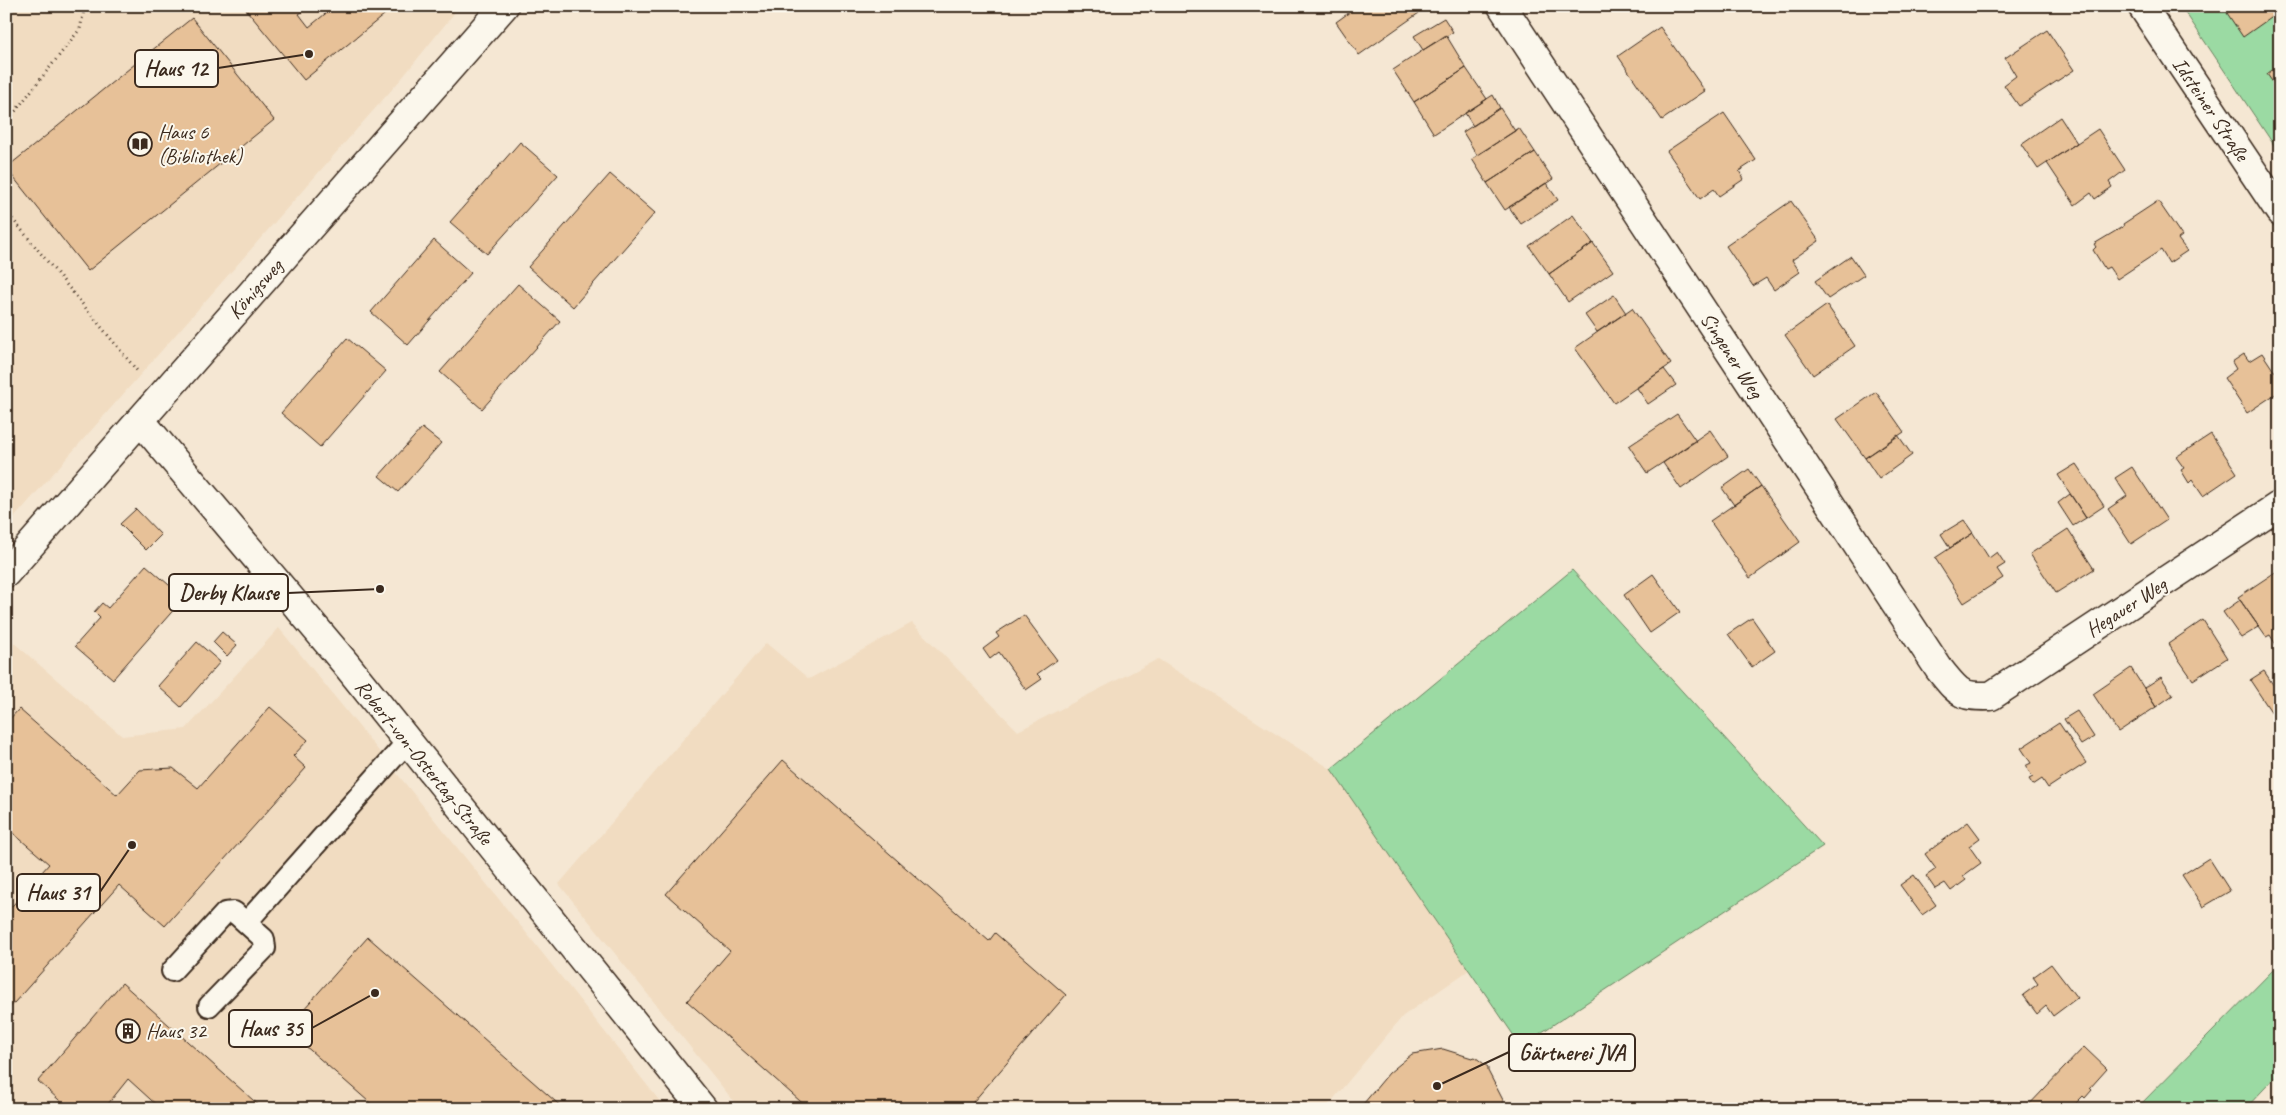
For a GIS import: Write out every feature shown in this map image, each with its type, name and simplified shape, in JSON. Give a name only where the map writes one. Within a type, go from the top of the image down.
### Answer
[{"type":"street","name":"Königsweg","points":[[6,573],[504,6]]},
{"type":"street","name":"Singener Weg","points":[[1502,6],[1939,669],[1957,691],[1969,697]]},
{"type":"street","name":"Idsteiner Straße","points":[[2142,6],[2280,212]]},
{"type":"street","name":"Robert-von-Ostertag-Straße","points":[[140,420],[345,663],[703,1109]]},
{"type":"street","name":"Hegauer Weg","points":[[1969,697],[1991,696],[2280,505]]},
{"type":"lane","points":[[246,923],[408,741]]},
{"type":"lane","points":[[172,970],[225,913],[234,912],[264,939],[265,948],[209,1006]]},
{"type":"path","points":[[6,123],[80,29],[85,6]]},
{"type":"path","points":[[7,214],[159,398]]},
{"type":"shaded area","points":[[6,6],[460,6],[402,78],[6,527]]},
{"type":"shaded area","points":[[912,623],[1018,731],[1158,659],[1331,769],[1469,970],[1403,1016],[1325,1109],[740,1109],[559,884],[766,643],[809,679]]},
{"type":"shaded area","points":[[279,628],[528,935],[666,1109],[6,1109],[6,636],[122,736],[186,729]]},
{"type":"green space","points":[[2181,6],[2280,6],[2280,154]]},
{"type":"green space","points":[[1572,570],[1823,846],[1521,1046],[1331,769]]},
{"type":"green space","points":[[2280,963],[2280,1072],[2245,1109],[2136,1109]]},
{"type":"building","points":[[243,6],[292,6],[294,9],[300,6],[303,11],[299,14],[309,27],[335,6],[395,6],[304,80]]},
{"type":"building","points":[[1352,6],[1414,6],[1419,13],[1359,55],[1336,22],[1354,9]]},
{"type":"building","points":[[2237,6],[2277,6],[2280,11],[2243,37],[2227,13]]},
{"type":"building","name":"Haus 6 (Bibliothek)","points":[[192,18],[274,120],[88,271],[6,168]]},
{"type":"building","points":[[1444,18],[1453,32],[1423,50],[1414,36]]},
{"type":"building","points":[[1660,27],[1705,91],[1662,120],[1618,56]]},
{"type":"building","points":[[2047,30],[2074,70],[2019,106],[2004,85],[2016,76],[2005,58]]},
{"type":"building","points":[[1446,35],[1466,68],[1414,102],[1393,70]]},
{"type":"building","points":[[2280,64],[2280,91],[2279,91],[2267,74]]},
{"type":"building","points":[[1466,68],[1487,99],[1434,134],[1414,102]]},
{"type":"building","points":[[1493,95],[1500,108],[1473,126],[1465,113]]},
{"type":"building","points":[[1500,108],[1515,131],[1477,155],[1463,132]]},
{"type":"building","points":[[1724,113],[1756,160],[1739,171],[1744,179],[1719,196],[1714,189],[1700,199],[1667,151]]},
{"type":"building","points":[[2060,117],[2077,143],[2038,169],[2021,144]]},
{"type":"building","points":[[1519,128],[1535,152],[1487,183],[1472,159]]},
{"type":"building","points":[[2098,129],[2125,170],[2109,182],[2112,187],[2095,199],[2091,193],[2075,205],[2047,163]]},
{"type":"building","points":[[520,142],[558,175],[487,254],[450,222]]},
{"type":"building","points":[[1535,152],[1553,179],[1505,210],[1487,183]]},
{"type":"building","points":[[610,174],[655,213],[573,307],[528,267]]},
{"type":"building","points":[[1546,183],[1558,200],[1521,224],[1509,207]]},
{"type":"building","points":[[1791,201],[1819,241],[1792,260],[1800,272],[1774,290],[1766,278],[1753,286],[1726,246]]},
{"type":"building","points":[[2158,201],[2182,236],[2178,239],[2187,251],[2169,263],[2161,250],[2117,279],[2109,267],[2105,269],[2093,250],[2096,247],[2094,244],[2124,226],[2123,224]]},
{"type":"building","points":[[1573,215],[1593,243],[1549,274],[1529,246]]},
{"type":"building","points":[[434,240],[471,273],[408,345],[371,312]]},
{"type":"building","points":[[1593,243],[1613,271],[1568,302],[1549,274]]},
{"type":"building","points":[[1851,256],[1864,275],[1828,299],[1815,281]]},
{"type":"building","points":[[518,284],[560,321],[482,409],[440,372]]},
{"type":"building","points":[[1614,295],[1626,313],[1597,332],[1585,315]]},
{"type":"building","points":[[1827,305],[1855,346],[1813,375],[1785,335]]},
{"type":"building","points":[[1632,308],[1671,364],[1614,403],[1575,348]]},
{"type":"building","points":[[347,338],[386,371],[320,447],[281,413]]},
{"type":"building","points":[[2262,353],[2274,371],[2280,372],[2280,391],[2247,413],[2224,378],[2236,369],[2232,362],[2244,354],[2249,361]]},
{"type":"building","points":[[1664,369],[1676,385],[1648,404],[1637,388]]},
{"type":"building","points":[[1876,392],[1904,432],[1865,458],[1837,419]]},
{"type":"building","points":[[1677,414],[1696,441],[1647,473],[1629,446]]},
{"type":"building","points":[[422,428],[441,443],[398,492],[379,476]]},
{"type":"building","points":[[1710,430],[1728,456],[1681,489],[1663,463]]},
{"type":"building","points":[[2211,434],[2237,473],[2203,496],[2192,480],[2189,483],[2181,470],[2184,468],[2176,457]]},
{"type":"building","points":[[1898,435],[1912,455],[1879,479],[1865,458]]},
{"type":"building","points":[[2076,464],[2104,506],[2086,518],[2058,475]]},
{"type":"building","points":[[2132,467],[2167,520],[2131,544],[2108,509],[2127,496],[2115,478]]},
{"type":"building","points":[[1749,469],[1761,486],[1734,505],[1722,488]]},
{"type":"building","points":[[1761,486],[1800,542],[1750,578],[1710,521]]},
{"type":"building","points":[[2070,494],[2086,518],[2073,526],[2058,503]]},
{"type":"building","points":[[136,509],[161,535],[146,550],[120,524]]},
{"type":"building","points":[[1964,520],[1973,533],[1950,548],[1941,534]]},
{"type":"building","points":[[2068,529],[2094,569],[2056,593],[2030,554]]},
{"type":"building","points":[[1973,533],[1989,558],[1997,552],[2005,564],[1997,569],[2003,578],[1964,603],[1935,558]]},
{"type":"building","points":[[146,565],[184,598],[113,679],[75,646],[100,618],[94,612],[102,603],[108,608]]},
{"type":"building","points":[[2277,571],[2280,574],[2278,648],[2270,635],[2266,637],[2238,597]]},
{"type":"building","points":[[1653,574],[1680,612],[1650,633],[1624,595]]},
{"type":"building","points":[[2240,600],[2259,627],[2241,638],[2223,612]]},
{"type":"building","points":[[1024,615],[1057,660],[1037,674],[1042,679],[1026,690],[999,652],[990,659],[983,649],[999,637],[996,633]]},
{"type":"building","points":[[1752,618],[1775,651],[1752,667],[1728,634]]},
{"type":"building","points":[[2203,620],[2227,658],[2193,680],[2168,644]]},
{"type":"building","points":[[222,632],[237,645],[227,656],[213,642]]},
{"type":"building","points":[[197,642],[220,662],[181,707],[158,686]]},
{"type":"building","points":[[2131,668],[2156,707],[2118,732],[2093,694]]},
{"type":"building","points":[[2264,671],[2280,695],[2280,712],[2274,716],[2250,680]]},
{"type":"building","points":[[2161,677],[2173,695],[2156,707],[2144,688]]},
{"type":"building","points":[[270,707],[308,740],[293,756],[306,768],[165,926],[119,885],[6,1012],[6,913],[49,864],[6,827],[6,723],[19,709],[117,795],[140,770],[173,768],[198,788]]},
{"type":"building","points":[[2077,711],[2094,737],[2081,745],[2064,719]]},
{"type":"building","points":[[2059,723],[2086,763],[2048,788],[2042,779],[2033,785],[2029,779],[2033,777],[2025,766],[2031,763],[2021,748]]},
{"type":"building","points":[[783,760],[989,941],[995,933],[1066,995],[967,1109],[809,1109],[687,1001],[730,951],[666,894]]},
{"type":"building","points":[[1968,822],[1980,838],[1969,846],[1981,863],[1963,876],[1966,880],[1951,891],[1945,883],[1935,889],[1926,876],[1936,869],[1925,854]]},
{"type":"building","points":[[2209,858],[2230,891],[2203,907],[2182,875]]},
{"type":"building","points":[[1914,875],[1936,905],[1922,915],[1900,885]]},
{"type":"building","points":[[368,937],[564,1109],[377,1109],[286,1029]]},
{"type":"building","points":[[2051,964],[2077,998],[2053,1016],[2046,1006],[2037,1014],[2023,995],[2038,984],[2033,977]]},
{"type":"building","name":"Haus 32","points":[[122,983],[263,1109],[161,1109],[128,1079],[104,1109],[69,1109],[38,1081]]},
{"type":"building","points":[[2084,1047],[2107,1069],[2090,1088],[2092,1090],[2085,1098],[2083,1096],[2070,1109],[2025,1109]]},
{"type":"building","points":[[1443,1049],[1472,1058],[1475,1057],[1488,1067],[1488,1071],[1503,1100],[1503,1109],[1359,1109],[1389,1073],[1412,1054]]},
{"type":"place","name":"Haus 12","points":[[309,54]]},
{"type":"place","name":"Haus 6 (Bibliothek)","points":[[140,144]]},
{"type":"place","name":"Derby Klause","points":[[380,589]]},
{"type":"place","name":"Haus 31","points":[[132,845]]},
{"type":"place","name":"Haus 35","points":[[375,993]]},
{"type":"place","name":"Haus 32","points":[[128,1031]]},
{"type":"place","name":"Gärtnerei JVA","points":[[1437,1086]]}]
